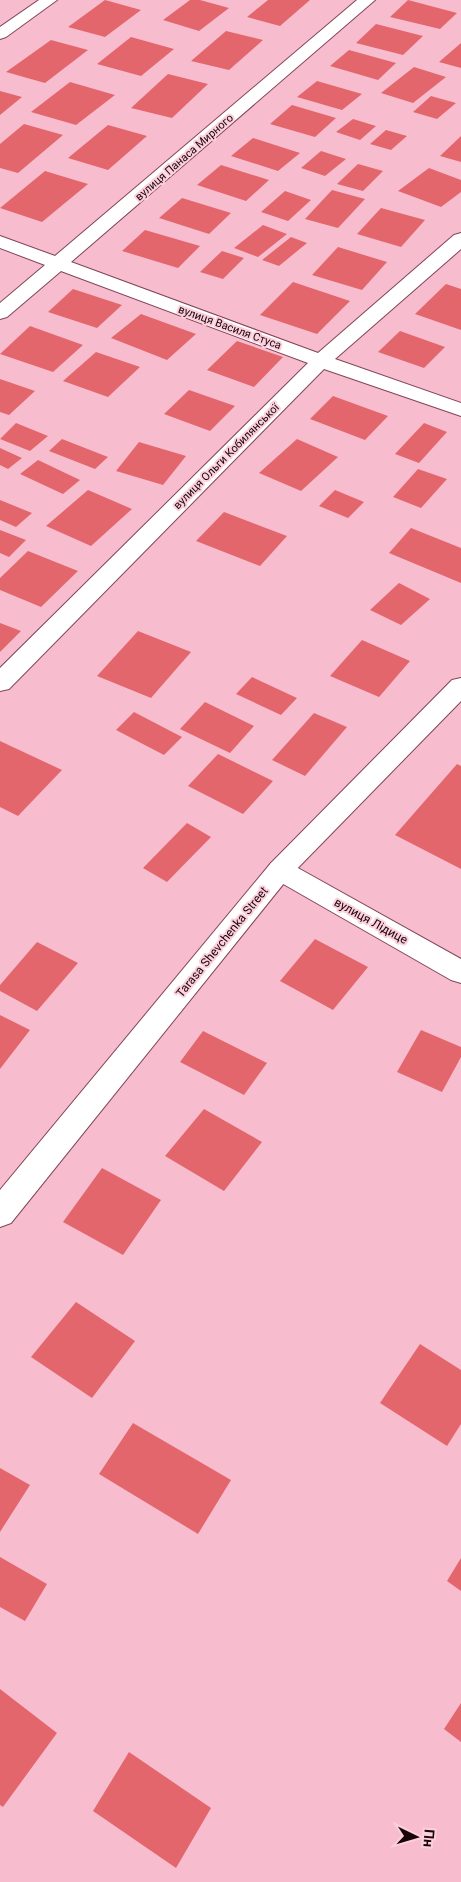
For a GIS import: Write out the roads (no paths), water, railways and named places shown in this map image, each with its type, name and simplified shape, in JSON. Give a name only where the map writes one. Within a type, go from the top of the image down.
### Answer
[{"type":"street","points":[[0,34],[49,0]]},
{"type":"street","name":"вулиця Панаса Мирного","points":[[0,313],[367,0]]},
{"type":"street","name":"вулиця Ольги Кобилянської","points":[[0,683],[320,360],[461,239]]},
{"type":"street","name":"вулиця Василя Стуса","points":[[0,242],[461,410]]},
{"type":"street","name":"Tarasa Shevchenka Street","points":[[0,1213],[280,870],[461,686]]},
{"type":"street","name":"вулиця Лідице","points":[[280,870],[461,972]]}]
